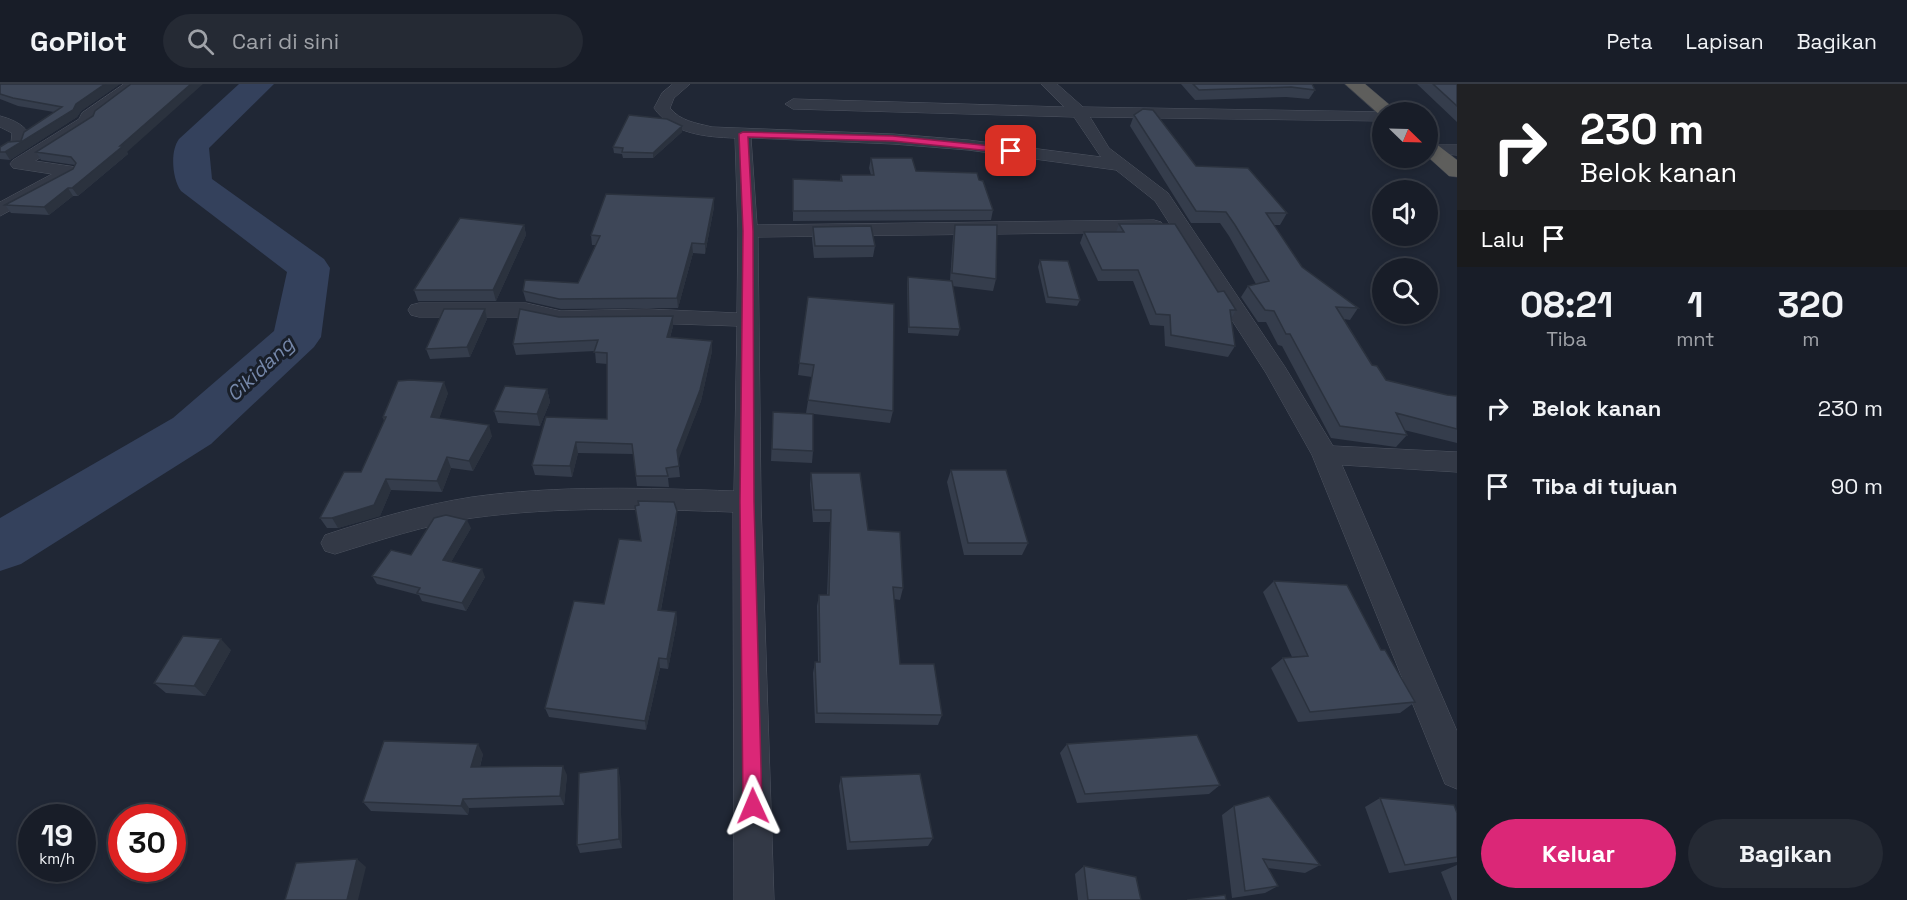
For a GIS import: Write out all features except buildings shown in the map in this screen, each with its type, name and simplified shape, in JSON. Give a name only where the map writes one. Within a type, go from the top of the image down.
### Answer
[{"type":"highway","points":[[1354,84],[1376,102]]},
{"type":"highway","points":[[1438,155],[1457,171]]},
{"type":"street","points":[[0,210],[70,171],[19,164],[90,119],[86,117],[134,84]]},
{"type":"street","points":[[683,84],[664,101],[662,108],[669,117],[695,129],[743,134],[893,139],[968,145],[1119,165]]},
{"type":"street","points":[[1048,84],[1079,112],[1103,151],[1162,197],[1277,372],[1325,455],[1457,772]]},
{"type":"street","points":[[794,104],[1079,112],[1372,116]]},
{"type":"street","points":[[0,121],[15,127],[20,132],[20,142]]},
{"type":"street","points":[[743,134],[748,231],[747,502],[754,900]]},
{"type":"street","points":[[1438,149],[1457,150]]},
{"type":"street","points":[[748,231],[1180,226]]},
{"type":"street","points":[[419,310],[526,310],[548,317],[561,318],[647,316],[747,320]]},
{"type":"street","points":[[1325,455],[1457,462]]},
{"type":"street","points":[[335,543],[407,521],[483,507],[548,501],[747,502]]},
{"type":"waterway","name":"Cikidang","points":[[0,547],[192,431],[297,337],[309,268],[194,183],[191,146],[258,84]]},
{"type":"route","points":[[753,806],[747,502],[748,231],[743,134],[893,139],[1011,151]]}]
